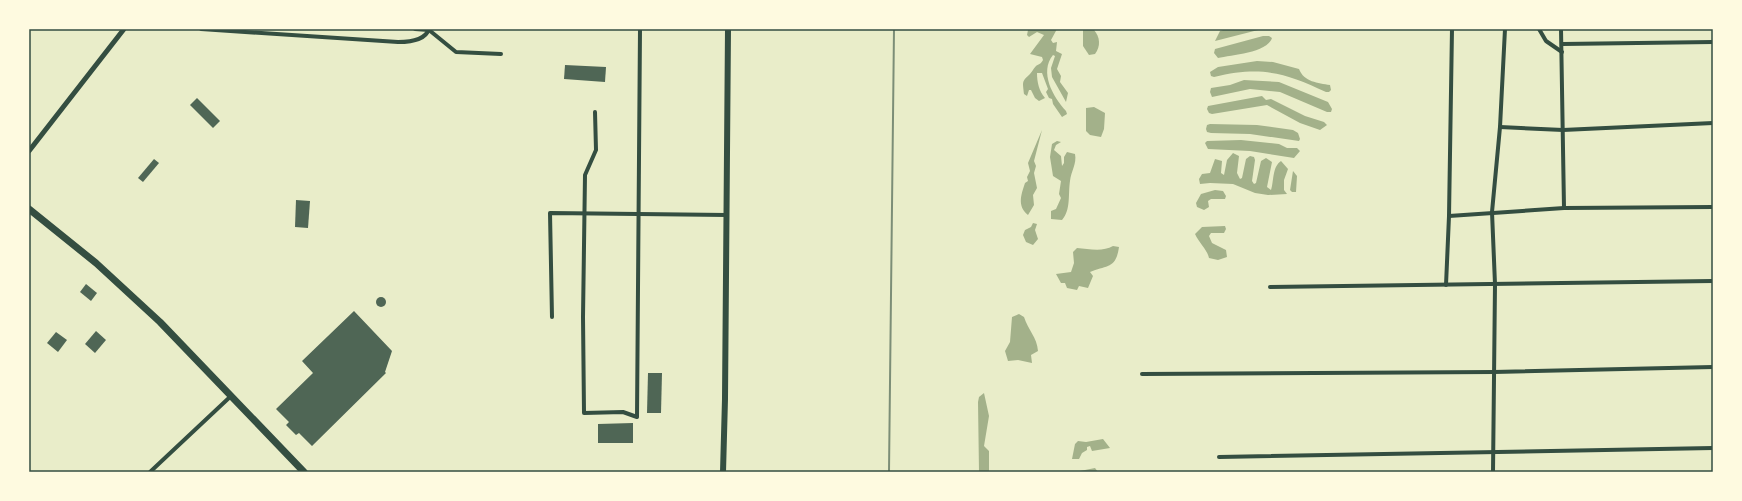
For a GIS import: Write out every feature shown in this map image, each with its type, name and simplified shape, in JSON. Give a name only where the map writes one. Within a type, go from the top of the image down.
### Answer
[{"type":"main road","points":[[723,472],[728,29]]},
{"type":"main road","points":[[31,210],[96,263],[160,322],[304,472]]},
{"type":"street","points":[[29,151],[124,29]]},
{"type":"street","points":[[201,29],[398,42],[410,42],[421,38],[428,34],[429,29]]},
{"type":"street","points":[[415,29],[429,29],[456,52],[501,54]]},
{"type":"street","points":[[595,112],[596,150],[585,175],[583,317],[584,413],[623,412],[637,417],[640,29]]},
{"type":"street","points":[[1446,285],[1449,216],[1452,29]]},
{"type":"street","points":[[1493,472],[1495,284],[1492,212],[1500,127],[1505,29]]},
{"type":"street","points":[[1540,29],[1546,41],[1562,52]]},
{"type":"street","points":[[1562,29],[1564,208]]},
{"type":"street","points":[[1562,44],[1713,42]]},
{"type":"street","points":[[1500,127],[1563,130],[1713,123]]},
{"type":"street","points":[[1449,216],[1564,208],[1713,207]]},
{"type":"street","points":[[552,317],[550,213],[726,215]]},
{"type":"street","points":[[1270,287],[1713,281]]},
{"type":"street","points":[[1142,374],[1494,372],[1713,366]]},
{"type":"street","points":[[150,472],[231,396]]},
{"type":"street","points":[[1219,457],[1713,448]]},
{"type":"shaded area","points":[[1057,29],[1051,40],[1053,43],[1057,42],[1056,51],[1062,54],[1057,69],[1061,76],[1060,82],[1068,93],[1066,102],[1052,77],[1051,68],[1055,56],[1053,55],[1047,69],[1049,84],[1052,92],[1067,114],[1062,117],[1053,104],[1052,99],[1049,98],[1046,92],[1048,89],[1042,73],[1037,73],[1037,80],[1045,98],[1039,101],[1035,98],[1031,90],[1029,90],[1027,96],[1024,94],[1023,85],[1025,79],[1043,60],[1042,57],[1030,54],[1044,35],[1037,32],[1029,37],[1027,35],[1028,30]]},
{"type":"shaded area","points":[[1083,29],[1094,30],[1098,36],[1099,45],[1095,54],[1089,55],[1083,46]]},
{"type":"shaded area","points":[[1226,29],[1262,29],[1215,41],[1220,31]]},
{"type":"shaded area","points":[[1263,36],[1269,36],[1272,38],[1269,43],[1256,50],[1218,58],[1214,53],[1215,49]]},
{"type":"shaded area","points":[[1257,61],[1273,62],[1299,69],[1304,77],[1316,82],[1330,85],[1331,90],[1326,92],[1297,80],[1272,73],[1245,72],[1214,77],[1211,76],[1210,72],[1218,67]]},
{"type":"shaded area","points":[[1244,80],[1279,82],[1328,102],[1332,109],[1331,112],[1327,112],[1280,92],[1250,89],[1212,97],[1210,92],[1211,88],[1230,85]]},
{"type":"shaded area","points":[[1262,96],[1266,100],[1271,99],[1305,116],[1324,122],[1327,125],[1320,130],[1300,123],[1267,105],[1212,114],[1209,113],[1207,109],[1208,106]]},
{"type":"shaded area","points":[[1094,107],[1105,113],[1104,129],[1101,137],[1090,135],[1086,131],[1086,108]]},
{"type":"shaded area","points":[[1207,125],[1257,125],[1293,130],[1298,133],[1300,139],[1299,141],[1250,134],[1211,133],[1207,132],[1206,129]]},
{"type":"shaded area","points":[[1042,130],[1034,161],[1036,166],[1034,173],[1037,188],[1033,195],[1034,205],[1028,215],[1022,208],[1021,196],[1025,183],[1028,181],[1027,177],[1030,171],[1028,163]]},
{"type":"shaded area","points":[[1241,140],[1279,144],[1287,148],[1297,148],[1300,151],[1294,158],[1250,151],[1208,149],[1205,143],[1207,141]]},
{"type":"shaded area","points":[[1057,141],[1061,142],[1056,145],[1054,150],[1061,156],[1062,166],[1067,152],[1075,154],[1075,164],[1070,181],[1068,207],[1062,220],[1051,219],[1051,211],[1056,209],[1061,198],[1059,194],[1061,181],[1053,176],[1050,157],[1052,144]]},
{"type":"shaded area","points":[[1233,153],[1239,156],[1237,173],[1240,179],[1242,178],[1246,159],[1250,156],[1254,157],[1255,160],[1252,181],[1254,184],[1256,183],[1261,161],[1266,158],[1272,162],[1267,187],[1271,190],[1276,167],[1281,161],[1288,169],[1284,180],[1284,190],[1287,194],[1268,195],[1255,193],[1233,184],[1200,184],[1199,179],[1202,174],[1210,173],[1215,159],[1222,161],[1221,173],[1224,175],[1227,160]]},
{"type":"shaded area","points":[[1293,171],[1297,176],[1296,192],[1292,192],[1290,190]]},
{"type":"shaded area","points":[[1215,190],[1223,191],[1226,196],[1225,199],[1211,199],[1208,201],[1209,207],[1204,210],[1197,207],[1196,203],[1201,194]]},
{"type":"shaded area","points":[[1033,223],[1037,224],[1035,230],[1038,239],[1033,245],[1026,242],[1023,235],[1025,230],[1031,227]]},
{"type":"shaded area","points":[[1225,226],[1226,229],[1224,233],[1211,233],[1209,236],[1212,243],[1226,250],[1227,257],[1218,260],[1209,258],[1207,252],[1195,234],[1202,227]]},
{"type":"shaded area","points":[[1113,246],[1119,247],[1116,259],[1113,263],[1106,267],[1090,272],[1093,276],[1088,288],[1079,286],[1077,290],[1067,288],[1065,283],[1061,283],[1056,274],[1071,272],[1074,263],[1073,252],[1077,248],[1100,250]]},
{"type":"shaded area","points":[[1019,314],[1024,317],[1037,346],[1038,351],[1031,355],[1032,363],[1018,360],[1008,361],[1005,351],[1010,342],[1012,317]]},
{"type":"shaded area","points":[[984,393],[989,416],[984,446],[989,451],[989,472],[979,472],[978,402],[979,397]]},
{"type":"shaded area","points":[[1103,439],[1110,448],[1092,451],[1090,446],[1087,447],[1087,450],[1082,453],[1079,459],[1072,459],[1075,444],[1078,441],[1086,442]]},
{"type":"shaded area","points":[[1095,468],[1098,472],[1075,472]]},
{"type":"building","points":[[565,65],[606,67],[605,82],[564,79]]},
{"type":"building","points":[[197,98],[220,121],[213,128],[190,105]]},
{"type":"building","points":[[154,159],[159,163],[143,182],[138,178]]},
{"type":"building","points":[[296,200],[310,201],[308,228],[295,227]]},
{"type":"building","points":[[86,284],[97,293],[91,301],[80,292]]},
{"type":"building","points":[[381,297],[386,302],[381,307],[376,302]]},
{"type":"building","points":[[354,311],[392,351],[385,372],[386,373],[312,446],[299,433],[296,435],[286,425],[289,422],[276,409],[313,373],[302,361]]},
{"type":"building","points":[[96,331],[106,340],[95,353],[85,344]]},
{"type":"building","points":[[56,332],[67,340],[58,352],[47,343]]},
{"type":"building","points":[[648,373],[662,373],[661,413],[647,413]]},
{"type":"building","points":[[633,423],[633,443],[598,443],[598,424]]},
{"type":"railway","points":[[889,472],[894,29]]}]
